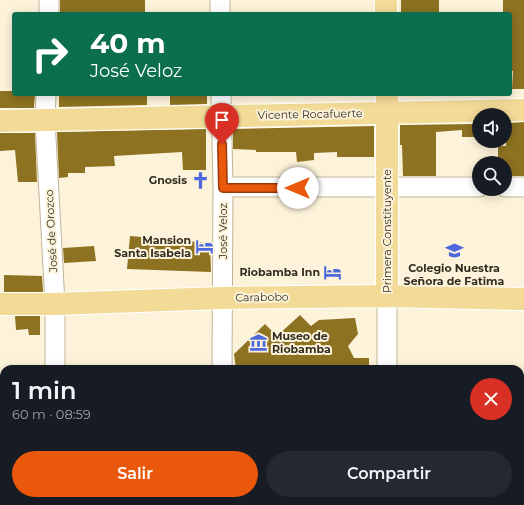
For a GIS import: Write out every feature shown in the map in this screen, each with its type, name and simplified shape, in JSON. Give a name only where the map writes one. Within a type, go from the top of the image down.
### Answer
[{"type":"main road","points":[[386,0],[386,12]]},
{"type":"main road","name":"Vicente Rocafuerte","points":[[0,121],[221,116],[387,104],[524,110]]},
{"type":"main road","name":"Primera Constituyente","points":[[387,104],[387,296]]},
{"type":"main road","name":"Carabobo","points":[[0,304],[56,304],[222,298],[387,296],[524,299]]},
{"type":"street","points":[[49,0],[49,12]]},
{"type":"street","points":[[220,0],[220,12]]},
{"type":"street","name":"José de Orozco","points":[[46,96],[45,120],[56,304],[55,365]]},
{"type":"street","name":"José Veloz","points":[[221,96],[223,188],[222,365]]},
{"type":"street","points":[[512,187],[524,187]]},
{"type":"street","points":[[223,188],[472,188]]},
{"type":"street","name":"Primera Constituyente","points":[[387,296],[387,365]]},
{"type":"building","points":[[60,0],[145,0],[145,12],[60,12]]},
{"type":"building","points":[[401,0],[439,0],[439,12],[401,12]]},
{"type":"building","points":[[503,0],[524,0],[524,89],[512,89],[512,12],[503,12]]},
{"type":"building","points":[[0,91],[12,91],[12,96],[35,96],[34,108],[0,108]]},
{"type":"building","points":[[59,96],[147,96],[147,105],[59,107]]},
{"type":"building","points":[[170,96],[207,96],[207,104],[170,105]]},
{"type":"building","points":[[524,122],[524,176],[512,176],[512,156],[498,156],[498,148],[512,148],[512,123]]},
{"type":"building","points":[[472,124],[472,137],[462,137],[462,130],[436,132],[436,176],[403,176],[400,125]]},
{"type":"building","points":[[374,126],[374,157],[337,157],[337,152],[314,153],[314,160],[297,162],[296,152],[256,152],[256,150],[233,149],[233,129]]},
{"type":"building","points":[[206,129],[206,170],[183,170],[182,152],[114,156],[115,166],[85,167],[85,173],[68,173],[68,177],[59,178],[57,132]]},
{"type":"building","points":[[0,133],[35,133],[37,182],[18,182],[15,150],[0,151]]},
{"type":"building","points":[[130,236],[210,243],[211,272],[127,269]]},
{"type":"building","points":[[94,246],[96,261],[64,263],[63,248]]},
{"type":"building","points":[[4,275],[42,276],[43,292],[4,292]]},
{"type":"building","points":[[300,315],[311,326],[319,320],[355,318],[358,334],[348,346],[354,358],[369,358],[369,365],[235,365],[234,354],[265,324],[277,336]]},
{"type":"building","points":[[15,316],[40,316],[40,335],[29,335],[28,329],[16,330]]},
{"type":"place","name":"Gnosis","points":[[200,180]]},
{"type":"place","name":"Mansion Santa Isabela","points":[[204,246]]},
{"type":"place","name":"Colegio Nuestra Señora de Fatima","points":[[454,250]]},
{"type":"place","name":"Riobamba Inn","points":[[333,272]]},
{"type":"place","name":"Museo de Riobamba","points":[[259,342]]},
{"type":"route","points":[[222,144],[223,188],[298,188]]}]
